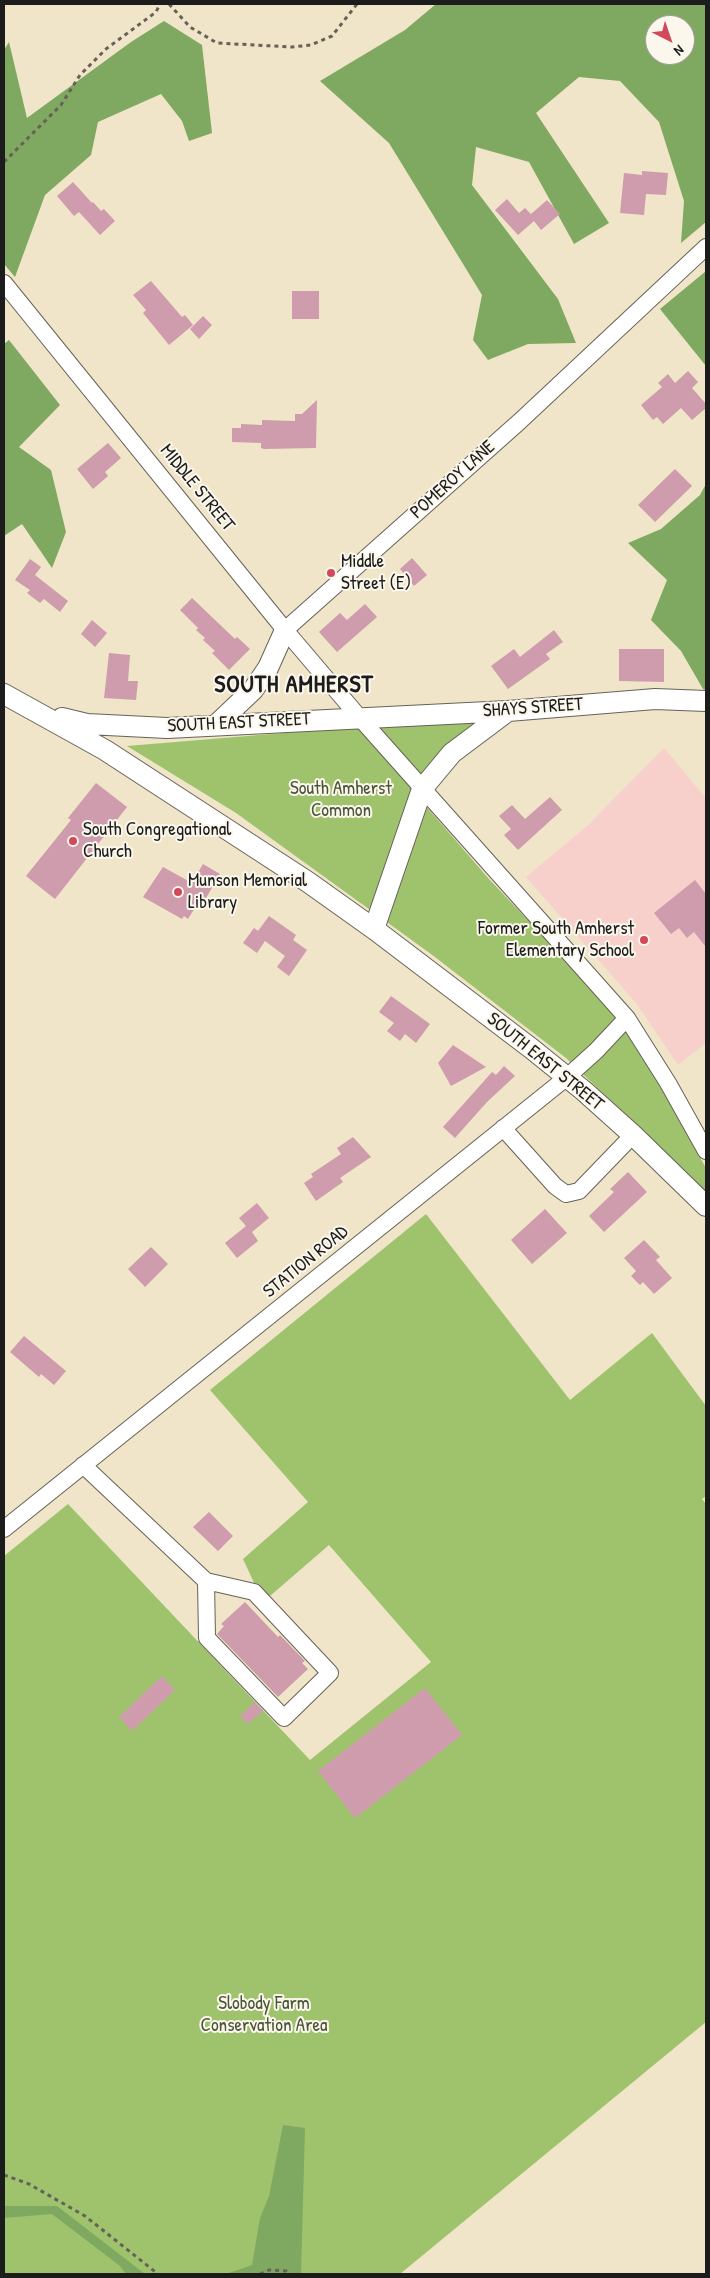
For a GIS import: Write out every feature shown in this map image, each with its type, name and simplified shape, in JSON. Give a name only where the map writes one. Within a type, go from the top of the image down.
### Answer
[{"type":"main road","name":"POMEROY LANE","points":[[216,725],[253,690],[268,668],[285,630]]},
{"type":"main road","name":"SOUTH EAST STREET","points":[[4,694],[118,758],[308,882],[374,929],[532,1048],[633,1135],[706,1206]]},
{"type":"main road","name":"SHAYS STREET","points":[[359,717],[508,711],[635,700],[706,701]]},
{"type":"main road","name":"SOUTH EAST STREET","points":[[27,706],[87,724],[167,728],[359,717]]},
{"type":"main road","points":[[374,929],[422,789],[452,753],[508,711]]},
{"type":"main road","points":[[118,758],[129,726]]},
{"type":"street","name":"POMEROY LANE","points":[[285,630],[519,422],[706,247]]},
{"type":"street","name":"MIDDLE STREET","points":[[4,282],[285,630],[359,717]]},
{"type":"street","points":[[359,717],[627,1018],[658,1066],[706,1151]]},
{"type":"street","name":"STATION ROAD","points":[[4,1529],[409,1206],[566,1078],[596,1051],[627,1018]]},
{"type":"street","points":[[503,1128],[555,1186],[566,1194],[579,1191],[633,1135]]},
{"type":"street","points":[[83,1465],[206,1581],[254,1592],[330,1674],[284,1718],[207,1638],[206,1581]]},
{"type":"path","points":[[4,162],[61,105],[80,75],[106,49],[156,12],[160,4]]},
{"type":"path","points":[[169,4],[190,27],[217,43],[292,48],[311,45],[332,36],[357,4]]},
{"type":"path","points":[[4,2175],[29,2184],[86,2216],[158,2274]]},
{"type":"path","points":[[260,2274],[269,2270],[286,2271],[290,2274]]},
{"type":"shaded area","name":"Former South Amherst Elementary School","points":[[664,748],[706,798],[706,1043],[678,1065],[636,1003],[526,877],[587,826]]},
{"type":"green space","points":[[436,4],[706,4],[706,222],[681,243],[684,201],[659,122],[620,81],[579,77],[536,113],[609,223],[574,244],[529,162],[476,147],[472,185],[558,299],[576,343],[528,344],[488,360],[473,340],[482,295],[389,143],[320,81],[405,30]]},
{"type":"green space","points":[[164,21],[202,45],[212,133],[189,141],[182,121],[161,94],[98,122],[91,155],[45,195],[15,277],[4,264],[4,50],[9,42],[27,118],[131,42]]},
{"type":"green space","points":[[706,271],[706,366],[660,309]]},
{"type":"green space","points":[[9,340],[60,405],[19,447],[51,470],[66,532],[52,568],[22,524],[4,536],[4,344]]},
{"type":"green space","points":[[706,484],[706,690],[703,689],[681,651],[651,620],[667,580],[628,543],[661,529],[700,495]]},
{"type":"green space","name":"South Amherst Common","points":[[480,723],[412,790],[489,879],[625,1023],[706,1168],[706,1192],[566,1058],[431,954],[236,813],[127,746],[356,727]]},
{"type":"green space","name":"Slobody Farm Conservation Area","points":[[426,1214],[570,1400],[652,1333],[706,1406],[706,1496],[702,1499],[706,1504],[706,2022],[400,2274],[4,2274],[4,1556],[68,1504],[310,1760],[431,1662],[329,1545],[263,1602],[243,1559],[308,1502],[210,1390]]},
{"type":"green space","points":[[283,2125],[305,2128],[301,2274],[226,2274],[252,2265],[260,2218],[269,2196]]},
{"type":"green space","points":[[4,2206],[57,2206],[145,2274],[126,2274],[120,2266],[52,2214],[4,2218]]},
{"type":"building","points":[[642,171],[668,173],[666,195],[646,194],[644,215],[620,213],[624,173],[642,175]]},
{"type":"building","points":[[73,182],[92,203],[101,211],[104,209],[115,221],[100,235],[79,212],[74,216],[57,196]]},
{"type":"building","points":[[507,199],[519,213],[525,208],[531,214],[547,200],[560,214],[541,230],[534,221],[518,235],[495,210]]},
{"type":"building","points":[[151,281],[182,317],[185,315],[193,325],[169,345],[143,313],[146,310],[133,295]]},
{"type":"building","points":[[292,291],[319,291],[319,319],[292,319]]},
{"type":"building","points":[[203,316],[212,325],[199,339],[190,329]]},
{"type":"building","points":[[688,371],[698,382],[692,388],[706,404],[706,408],[692,420],[681,408],[663,424],[657,417],[653,420],[641,405],[662,387],[658,383],[668,374],[675,383]]},
{"type":"building","points":[[317,400],[316,448],[264,449],[261,448],[261,443],[232,442],[232,428],[241,428],[241,424],[262,425],[262,420],[295,421],[295,414],[302,414]]},
{"type":"building","points":[[108,443],[121,458],[105,472],[108,476],[93,489],[77,469]]},
{"type":"building","points":[[675,469],[692,486],[655,522],[638,505]]},
{"type":"building","points":[[412,558],[427,575],[414,586],[400,569]]},
{"type":"building","points":[[30,559],[41,567],[35,575],[68,601],[60,612],[44,599],[40,603],[27,593],[30,590],[15,580]]},
{"type":"building","points":[[192,598],[235,639],[237,637],[250,649],[229,670],[212,653],[215,651],[203,640],[205,638],[196,630],[198,628],[180,610]]},
{"type":"building","points":[[365,604],[377,617],[337,652],[319,632],[340,613],[347,620]]},
{"type":"building","points":[[92,620],[107,633],[95,647],[81,634]]},
{"type":"building","points":[[554,630],[563,642],[546,654],[550,659],[508,689],[491,666],[514,649],[520,657]]},
{"type":"building","points":[[619,649],[664,649],[664,682],[619,681]]},
{"type":"building","points":[[109,653],[130,655],[128,681],[138,681],[136,700],[104,698]]},
{"type":"building","name":"South Congregational Church","points":[[96,783],[127,807],[55,899],[26,876],[71,820],[68,818]]},
{"type":"building","points":[[550,797],[562,810],[518,850],[504,835],[511,829],[499,816],[512,805],[525,819]]},
{"type":"building","name":"Munson Memorial Library","points":[[203,864],[220,874],[202,905],[198,903],[188,919],[184,916],[182,919],[143,897],[163,867],[192,883]]},
{"type":"building","name":"Former South Amherst Elementary School","points":[[695,880],[706,894],[706,947],[694,932],[687,938],[679,928],[671,934],[654,913]]},
{"type":"building","points":[[269,916],[296,935],[293,940],[307,950],[289,976],[277,967],[285,956],[265,941],[257,953],[243,943],[254,928],[258,931]]},
{"type":"building","points":[[391,996],[430,1024],[416,1043],[405,1034],[400,1041],[387,1031],[394,1023],[379,1012]]},
{"type":"building","points":[[453,1045],[486,1067],[451,1086],[438,1063]]},
{"type":"building","points":[[504,1066],[515,1076],[487,1102],[455,1138],[443,1127],[492,1072],[496,1075]]},
{"type":"building","points":[[353,1137],[371,1157],[340,1178],[343,1182],[316,1201],[304,1183],[313,1177],[311,1174],[341,1154],[337,1148]]},
{"type":"building","points":[[628,1172],[647,1192],[604,1232],[589,1216],[614,1192],[610,1189]]},
{"type":"building","points":[[257,1203],[269,1218],[252,1232],[258,1241],[237,1258],[225,1243],[246,1226],[239,1218]]},
{"type":"building","points":[[545,1209],[567,1233],[532,1264],[511,1240]]},
{"type":"building","points":[[644,1240],[660,1257],[656,1260],[672,1278],[654,1294],[643,1282],[640,1285],[631,1276],[636,1271],[624,1258]]},
{"type":"building","points":[[151,1247],[168,1264],[145,1287],[128,1269]]},
{"type":"building","points":[[24,1336],[66,1371],[54,1385],[41,1374],[39,1377],[10,1352]]},
{"type":"building","points":[[209,1512],[233,1536],[218,1551],[193,1527]]},
{"type":"building","points":[[245,1602],[278,1637],[280,1635],[305,1661],[302,1663],[308,1669],[278,1697],[217,1634],[224,1626],[221,1624]]},
{"type":"building","points":[[162,1676],[175,1690],[132,1731],[119,1717]]},
{"type":"building","points":[[425,1688],[462,1735],[355,1818],[318,1771]]},
{"type":"building","points":[[255,1702],[263,1711],[248,1724],[240,1716]]},
{"type":"place","name":"Middle Street (E)","points":[[331,573]]},
{"type":"place","name":"South Congregational Church","points":[[73,841]]},
{"type":"place","name":"Munson Memorial Library","points":[[178,892]]},
{"type":"place","name":"Former South Amherst Elementary School","points":[[644,940]]},
{"type":"district","name":"SOUTH AMHERST","points":[[294,686]]}]
